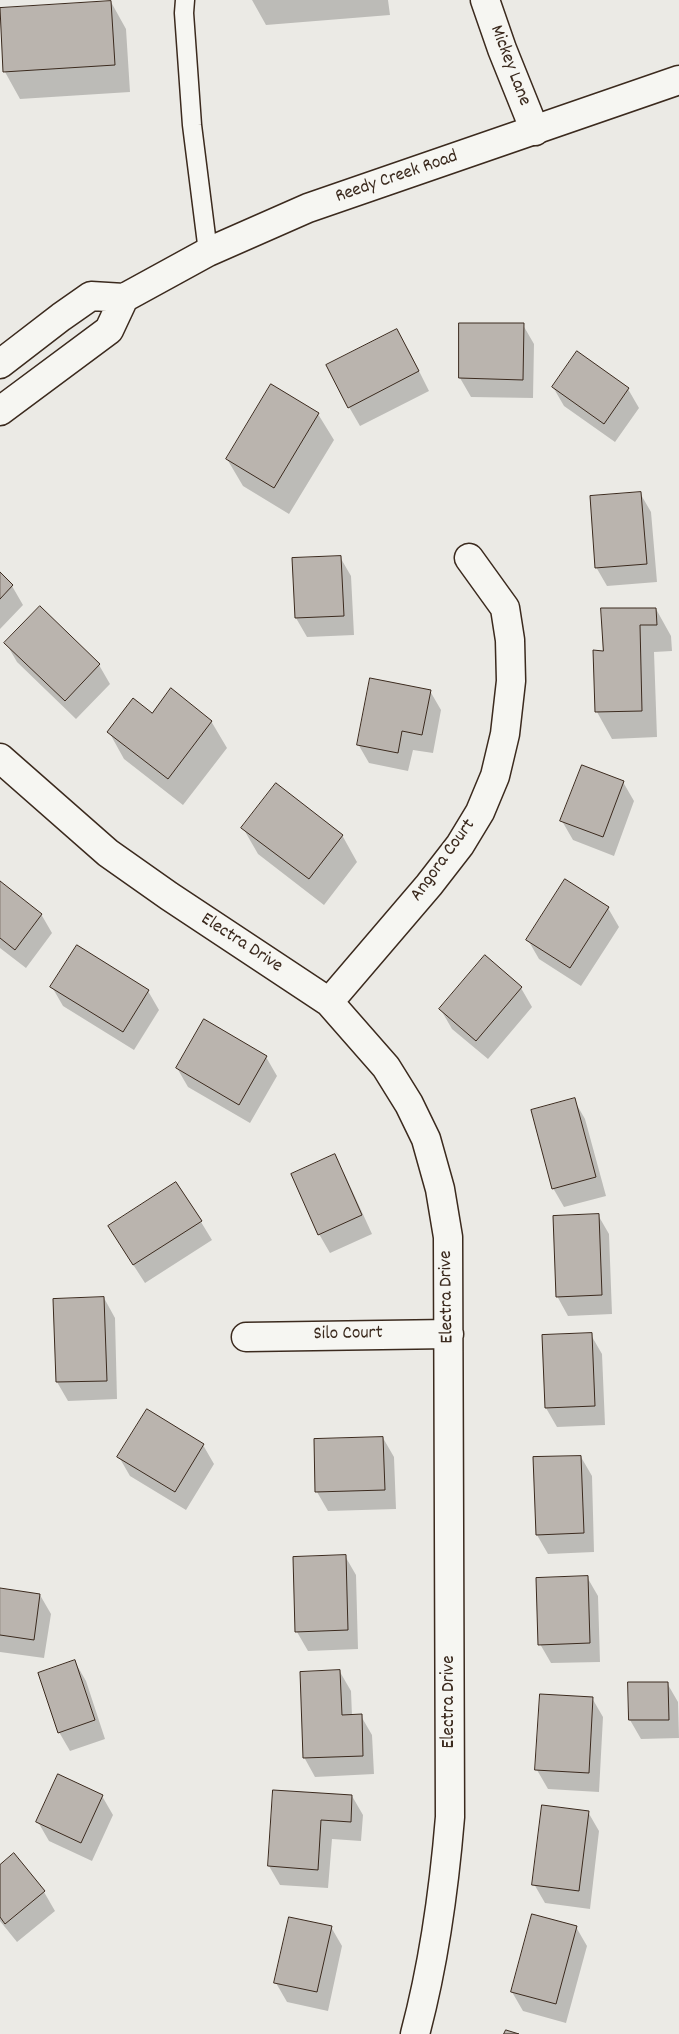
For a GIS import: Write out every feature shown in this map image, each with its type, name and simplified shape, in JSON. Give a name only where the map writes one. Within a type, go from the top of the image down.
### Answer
[{"type":"street","name":"Mickey Lane","points":[[485,0],[502,49],[535,131]]},
{"type":"street","name":"Reedy Creek Road","points":[[124,298],[208,252],[308,208],[679,80]]},
{"type":"street","points":[[0,364],[91,296],[124,298],[109,330],[0,411]]},
{"type":"street","name":"Angora Court","points":[[330,1002],[429,885],[460,845],[480,812],[495,776],[505,734],[511,681],[510,640],[506,608],[469,558]]},
{"type":"street","name":"Electra Drive","points":[[0,758],[108,853],[169,896],[330,1002],[386,1068],[426,1139],[440,1189],[448,1237],[450,1817],[444,1882],[432,1958],[415,2034]]},
{"type":"street","name":"Silo Court","points":[[246,1337],[449,1334]]},
{"type":"lane","points":[[185,0],[184,13],[192,125],[208,252]]},
{"type":"building","points":[[111,1],[115,65],[3,72],[0,8]]},
{"type":"building","points":[[459,323],[524,323],[523,380],[459,378]]},
{"type":"building","points":[[397,329],[419,371],[348,408],[326,365]]},
{"type":"building","points":[[577,351],[629,388],[604,424],[552,387]]},
{"type":"building","points":[[271,384],[319,413],[274,488],[226,459]]},
{"type":"building","points":[[641,492],[647,564],[595,568],[590,496]]},
{"type":"building","points":[[341,556],[344,616],[295,618],[292,558]]},
{"type":"building","points":[[0,572],[13,585],[0,599]]},
{"type":"building","points":[[40,606],[100,664],[65,701],[4,643]]},
{"type":"building","points":[[601,608],[656,608],[657,625],[640,625],[642,711],[595,712],[593,650],[603,651]]},
{"type":"building","points":[[370,678],[431,690],[422,735],[402,731],[398,753],[357,745]]},
{"type":"building","points":[[171,688],[212,721],[168,779],[107,732],[133,698],[152,713]]},
{"type":"building","points":[[582,765],[624,781],[603,837],[560,821]]},
{"type":"building","points":[[276,783],[343,835],[309,879],[241,828]]},
{"type":"building","points":[[565,879],[609,907],[570,968],[526,940]]},
{"type":"building","points":[[0,881],[42,914],[15,950],[0,938]]},
{"type":"building","points":[[77,945],[149,990],[123,1032],[50,987]]},
{"type":"building","points":[[485,955],[522,987],[476,1041],[439,1009]]},
{"type":"building","points":[[204,1019],[267,1056],[239,1105],[176,1068]]},
{"type":"building","points":[[575,1098],[596,1177],[552,1189],[531,1110]]},
{"type":"building","points":[[335,1154],[362,1215],[318,1235],[291,1174]]},
{"type":"building","points":[[176,1182],[202,1221],[133,1265],[108,1226]]},
{"type":"building","points":[[599,1214],[602,1295],[556,1297],[553,1216]]},
{"type":"building","points":[[104,1297],[107,1381],[56,1382],[53,1299]]},
{"type":"building","points":[[592,1333],[595,1406],[545,1408],[542,1335]]},
{"type":"building","points":[[147,1409],[204,1444],[175,1492],[117,1457]]},
{"type":"building","points":[[383,1437],[385,1490],[315,1492],[314,1439]]},
{"type":"building","points":[[581,1456],[584,1533],[536,1535],[533,1457]]},
{"type":"building","points":[[346,1555],[348,1630],[295,1632],[293,1557]]},
{"type":"building","points":[[588,1576],[590,1643],[538,1645],[536,1578]]},
{"type":"building","points":[[0,1588],[40,1594],[34,1640],[0,1635]]},
{"type":"building","points":[[75,1660],[95,1720],[58,1733],[38,1673]]},
{"type":"building","points":[[340,1670],[342,1715],[362,1714],[363,1756],[303,1758],[300,1672]]},
{"type":"building","points":[[628,1682],[668,1682],[669,1720],[629,1720]]},
{"type":"building","points":[[540,1694],[593,1697],[589,1773],[535,1770]]},
{"type":"building","points":[[58,1774],[103,1795],[81,1843],[36,1822]]},
{"type":"building","points":[[273,1790],[352,1795],[351,1822],[321,1820],[318,1870],[268,1866]]},
{"type":"building","points":[[542,1805],[589,1811],[579,1891],[532,1885]]},
{"type":"building","points":[[14,1853],[45,1891],[5,1924],[0,1917],[0,1865]]},
{"type":"building","points":[[532,1914],[577,1926],[556,2004],[511,1992]]},
{"type":"building","points":[[289,1917],[332,1926],[317,1992],[274,1983]]},
{"type":"building","points":[[506,2030],[519,2034],[504,2034]]}]
